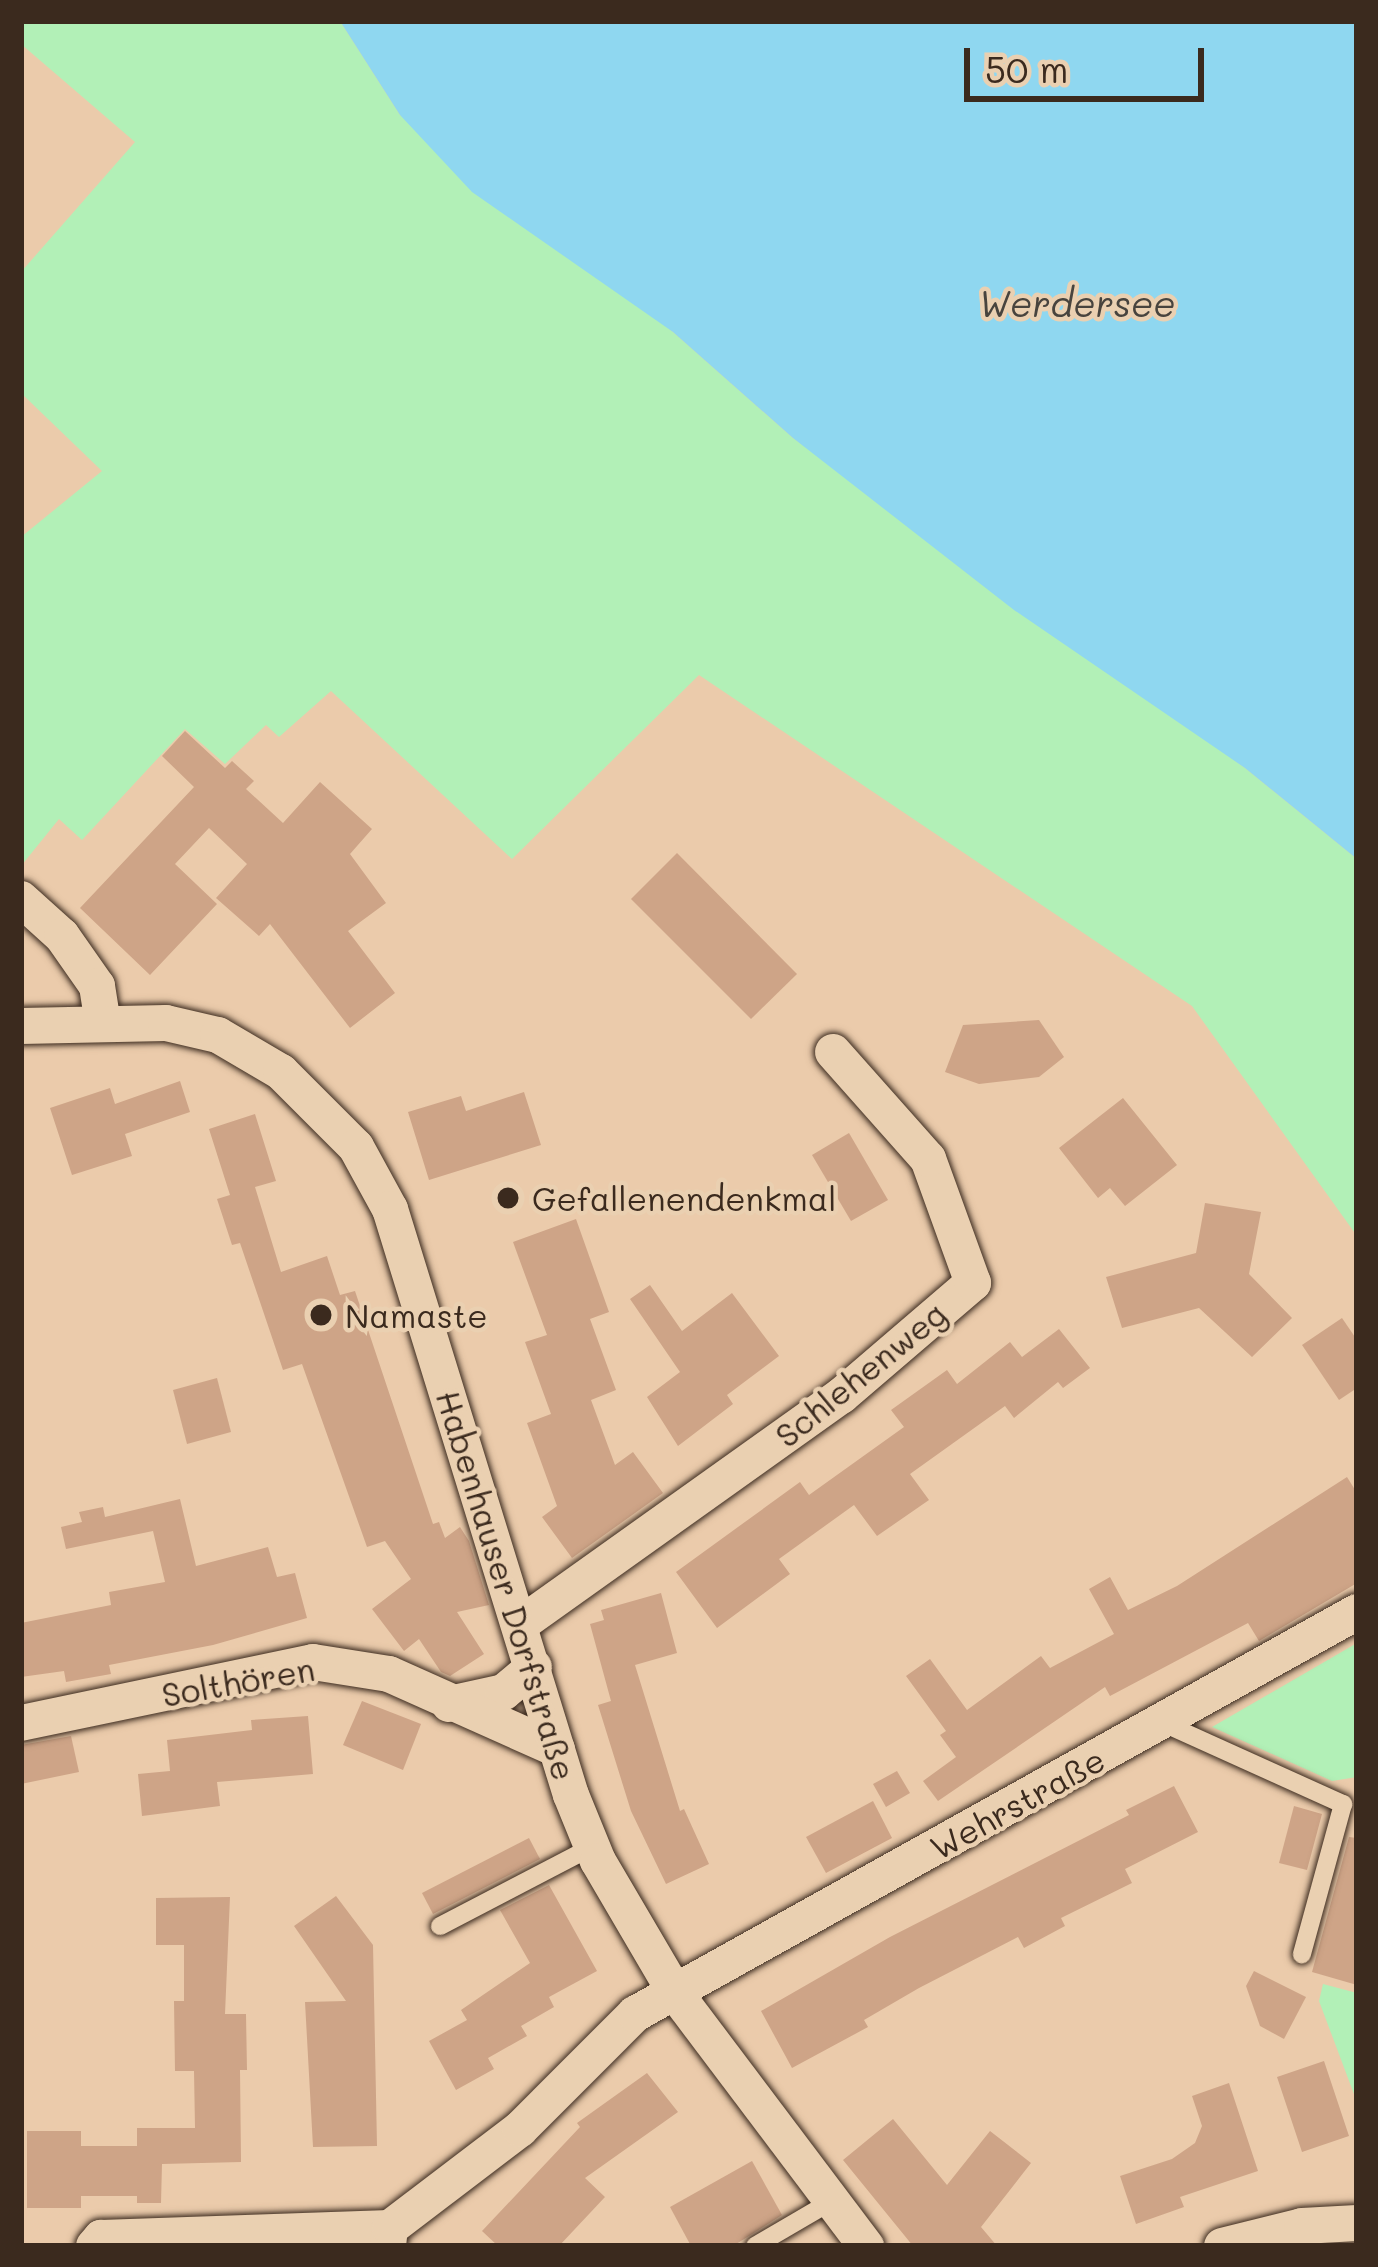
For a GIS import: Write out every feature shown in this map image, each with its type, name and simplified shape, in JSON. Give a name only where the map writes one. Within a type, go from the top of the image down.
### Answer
[{"type":"street","points":[[21,899],[62,936],[97,986],[103,1022]]},
{"type":"street","name":"Habenhauser Dorfstraße","points":[[21,1025],[166,1023],[218,1035],[281,1072],[356,1147],[390,1209],[557,1749],[592,1847],[676,1994],[866,2246]]},
{"type":"street","name":"Schlehenweg","points":[[521,1624],[841,1396],[974,1283],[928,1159],[833,1052]]},
{"type":"street","name":"Wehrstraße","points":[[389,2237],[520,2129],[635,2014],[1357,1612]]},
{"type":"street","name":"Solthören","points":[[21,1723],[313,1662],[389,1674],[557,1749]]},
{"type":"street","points":[[449,1704],[504,1692],[534,1667]]},
{"type":"street","points":[[1222,2246],[1302,2226],[1357,2223]]},
{"type":"street","points":[[94,2246],[101,2238],[389,2237]]},
{"type":"lane","points":[[1161,1722],[1343,1804],[1302,1954]]},
{"type":"lane","points":[[440,1926],[592,1847]]},
{"type":"lane","points":[[755,2246],[832,2201]]},
{"type":"green space","points":[[21,21],[340,21],[400,115],[673,332],[793,438],[1245,768],[1357,859],[1357,1236],[1192,1006],[699,675],[512,859],[331,691],[279,737],[266,725],[225,764],[185,729],[82,840],[59,819],[21,866],[21,537],[102,471],[21,393],[21,272],[135,142],[21,44]]},
{"type":"green space","points":[[1357,1643],[1357,1777],[1332,1781],[1212,1727]]},
{"type":"green space","points":[[1323,1984],[1357,1993],[1357,2102],[1319,2001]]},
{"type":"water","name":"Werdersee","points":[[340,21],[1357,21],[1357,859],[1245,768],[1014,610],[793,438],[673,332],[472,192],[400,115]]},
{"type":"building","points":[[185,731],[225,768],[232,761],[254,781],[246,789],[283,823],[320,782],[372,829],[350,854],[386,903],[348,931],[395,993],[350,1028],[270,924],[259,936],[216,898],[247,864],[209,828],[175,864],[217,904],[150,975],[80,908],[194,787],[162,756]]},
{"type":"building","points":[[677,853],[797,974],[751,1019],[631,899]]},
{"type":"building","points":[[1039,1020],[1064,1057],[1039,1077],[979,1084],[945,1072],[963,1025]]},
{"type":"building","points":[[180,1081],[190,1112],[125,1134],[132,1156],[72,1175],[50,1108],[110,1088],[115,1104]]},
{"type":"building","points":[[524,1092],[541,1145],[429,1180],[408,1112],[461,1096],[466,1111]]},
{"type":"building","points":[[1123,1098],[1177,1165],[1125,1206],[1110,1188],[1098,1198],[1059,1148]]},
{"type":"building","points":[[255,1114],[276,1181],[255,1187],[281,1272],[327,1256],[340,1295],[355,1291],[433,1524],[439,1522],[445,1538],[460,1527],[469,1541],[489,1605],[457,1612],[484,1654],[450,1676],[441,1672],[419,1639],[404,1651],[372,1609],[411,1579],[385,1541],[367,1547],[302,1364],[283,1370],[240,1243],[232,1245],[217,1199],[230,1195],[209,1129]]},
{"type":"building","points":[[849,1133],[888,1200],[851,1221],[812,1155]]},
{"type":"building","points":[[1205,1203],[1261,1212],[1249,1274],[1292,1318],[1252,1357],[1199,1308],[1122,1328],[1106,1277],[1196,1253]]},
{"type":"building","points":[[576,1219],[609,1312],[590,1319],[616,1390],[591,1400],[615,1465],[633,1452],[663,1493],[572,1558],[542,1517],[557,1506],[527,1423],[551,1414],[525,1342],[547,1335],[513,1242]]},
{"type":"building","points":[[650,1285],[682,1331],[732,1293],[779,1356],[727,1395],[733,1404],[678,1446],[647,1397],[680,1372],[630,1299]]},
{"type":"building","points":[[1342,1318],[1357,1340],[1357,1388],[1339,1400],[1302,1345]]},
{"type":"building","points":[[1059,1329],[1090,1368],[1063,1388],[1058,1382],[1014,1418],[1005,1406],[910,1474],[929,1500],[877,1536],[854,1505],[779,1559],[790,1574],[717,1628],[676,1572],[800,1482],[809,1495],[904,1427],[891,1410],[947,1370],[957,1384],[1010,1342],[1022,1357]]},
{"type":"building","points":[[217,1378],[231,1432],[187,1444],[173,1390]]},
{"type":"building","points":[[1347,1477],[1357,1493],[1357,1583],[1259,1641],[1248,1623],[1110,1696],[1105,1687],[938,1801],[923,1781],[956,1757],[940,1735],[946,1731],[906,1676],[930,1659],[967,1710],[1041,1656],[1050,1668],[1114,1634],[1089,1589],[1110,1577],[1128,1610],[1177,1586]]},
{"type":"building","points":[[180,1499],[196,1566],[268,1547],[277,1577],[295,1573],[307,1618],[213,1645],[109,1665],[111,1674],[66,1682],[64,1671],[21,1677],[21,1623],[111,1605],[109,1592],[165,1582],[153,1531],[66,1549],[61,1527],[82,1522],[79,1512],[103,1507],[105,1517]]},
{"type":"building","points":[[661,1593],[677,1653],[635,1665],[680,1811],[684,1809],[709,1864],[666,1884],[631,1811],[598,1705],[611,1701],[590,1624],[604,1620],[601,1610]]},
{"type":"building","points":[[362,1701],[421,1724],[403,1770],[343,1745]]},
{"type":"building","points":[[308,1716],[313,1774],[217,1782],[220,1806],[142,1816],[138,1774],[170,1771],[167,1740],[252,1730],[251,1720]]},
{"type":"building","points":[[71,1736],[79,1772],[21,1784],[21,1745]]},
{"type":"building","points":[[897,1771],[910,1793],[886,1807],[873,1784]]},
{"type":"building","points":[[1174,1786],[1198,1832],[1125,1869],[1132,1883],[1061,1918],[1065,1926],[1024,1948],[1018,1937],[919,1988],[864,2020],[868,2027],[792,2068],[761,2011],[890,1937],[1129,1815],[1126,1810]]},
{"type":"building","points":[[873,1801],[892,1838],[826,1873],[806,1837]]},
{"type":"building","points":[[1294,1806],[1322,1814],[1307,1870],[1279,1863]]},
{"type":"building","points":[[1349,1837],[1357,1838],[1357,1985],[1312,1972]]},
{"type":"building","points":[[529,1838],[540,1859],[433,1914],[422,1893]]},
{"type":"building","points":[[549,1885],[597,1971],[549,1997],[554,2007],[521,2026],[527,2036],[488,2058],[494,2069],[456,2090],[429,2041],[467,2020],[461,2010],[530,1963],[500,1910]]},
{"type":"building","points":[[336,1896],[373,1945],[377,2146],[313,2147],[305,2002],[346,2001],[294,1926]]},
{"type":"building","points":[[230,1897],[225,2014],[246,2014],[247,2070],[240,2070],[241,2162],[162,2164],[161,2203],[137,2203],[137,2196],[81,2196],[81,2208],[27,2208],[27,2131],[81,2131],[81,2146],[137,2146],[137,2128],[195,2128],[194,2071],[175,2071],[174,2001],[184,2001],[184,1945],[156,1945],[156,1898]]},
{"type":"building","points":[[1254,1971],[1306,1997],[1284,2039],[1260,2026],[1246,1986]]},
{"type":"building","points":[[1324,2061],[1349,2136],[1302,2152],[1277,2077]]},
{"type":"building","points":[[647,2073],[678,2112],[585,2178],[605,2197],[559,2246],[498,2246],[482,2231],[580,2127],[577,2123]]},
{"type":"building","points":[[1229,2083],[1258,2171],[1180,2197],[1184,2207],[1136,2224],[1120,2176],[1172,2159],[1195,2143],[1202,2126],[1192,2096]]},
{"type":"building","points":[[893,2119],[947,2185],[990,2131],[1031,2163],[981,2227],[997,2246],[913,2246],[843,2160]]},
{"type":"building","points":[[752,2161],[782,2215],[733,2246],[691,2246],[670,2207]]},
{"type":"place","name":"Gefallenendenkmal","points":[[508,1198]]},
{"type":"place","name":"Namaste","points":[[321,1315]]}]
